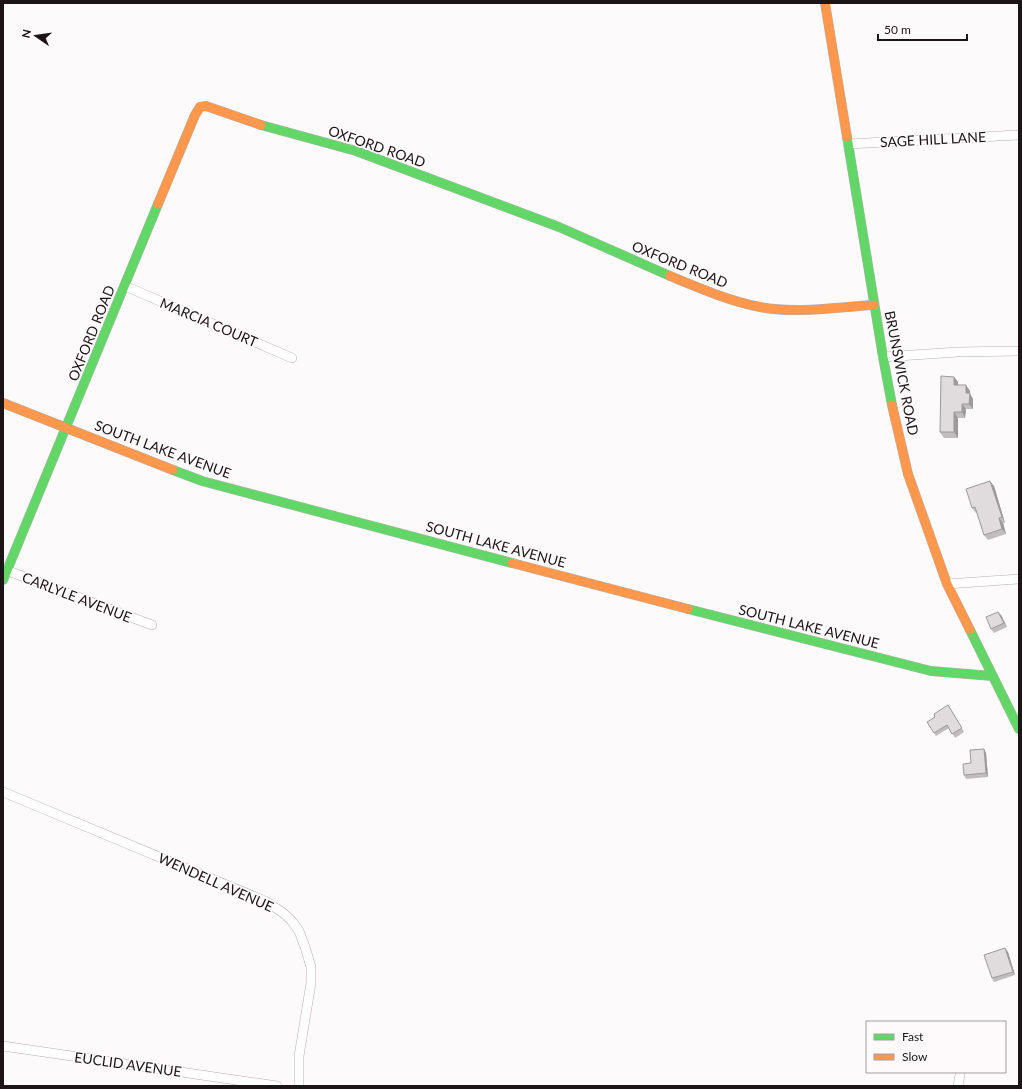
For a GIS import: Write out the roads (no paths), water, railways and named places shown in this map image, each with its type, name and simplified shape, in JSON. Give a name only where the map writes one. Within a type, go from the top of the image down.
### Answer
[{"type":"street","name":"BRUNSWICK ROAD","points":[[825,3],[883,357],[908,474],[947,584],[1019,729]]},
{"type":"street","name":"OXFORD ROAD","points":[[3,580],[5,570],[67,428],[195,115],[200,107],[206,106],[270,128],[356,151],[559,227],[648,267],[722,297],[761,307],[794,310],[874,304]]},
{"type":"street","name":"SAGE HILL LANE","points":[[848,144],[1019,135]]},
{"type":"street","name":"MARCIA COURT","points":[[125,286],[292,358]]},
{"type":"street","points":[[883,357],[958,352],[1019,351]]},
{"type":"street","name":"SOUTH LAKE AVENUE","points":[[3,403],[209,483],[725,619],[931,671],[992,676]]},
{"type":"street","name":"CARLYLE AVENUE","points":[[5,570],[152,625]]},
{"type":"street","points":[[947,584],[1019,579]]},
{"type":"street","name":"WENDELL AVENUE","points":[[3,792],[265,901],[291,920],[305,947],[311,967],[311,982],[299,1056],[299,1086]]},
{"type":"street","name":"EUCLID AVENUE","points":[[3,1046],[277,1086]]},
{"type":"street","points":[[958,1086],[960,1075]]}]
